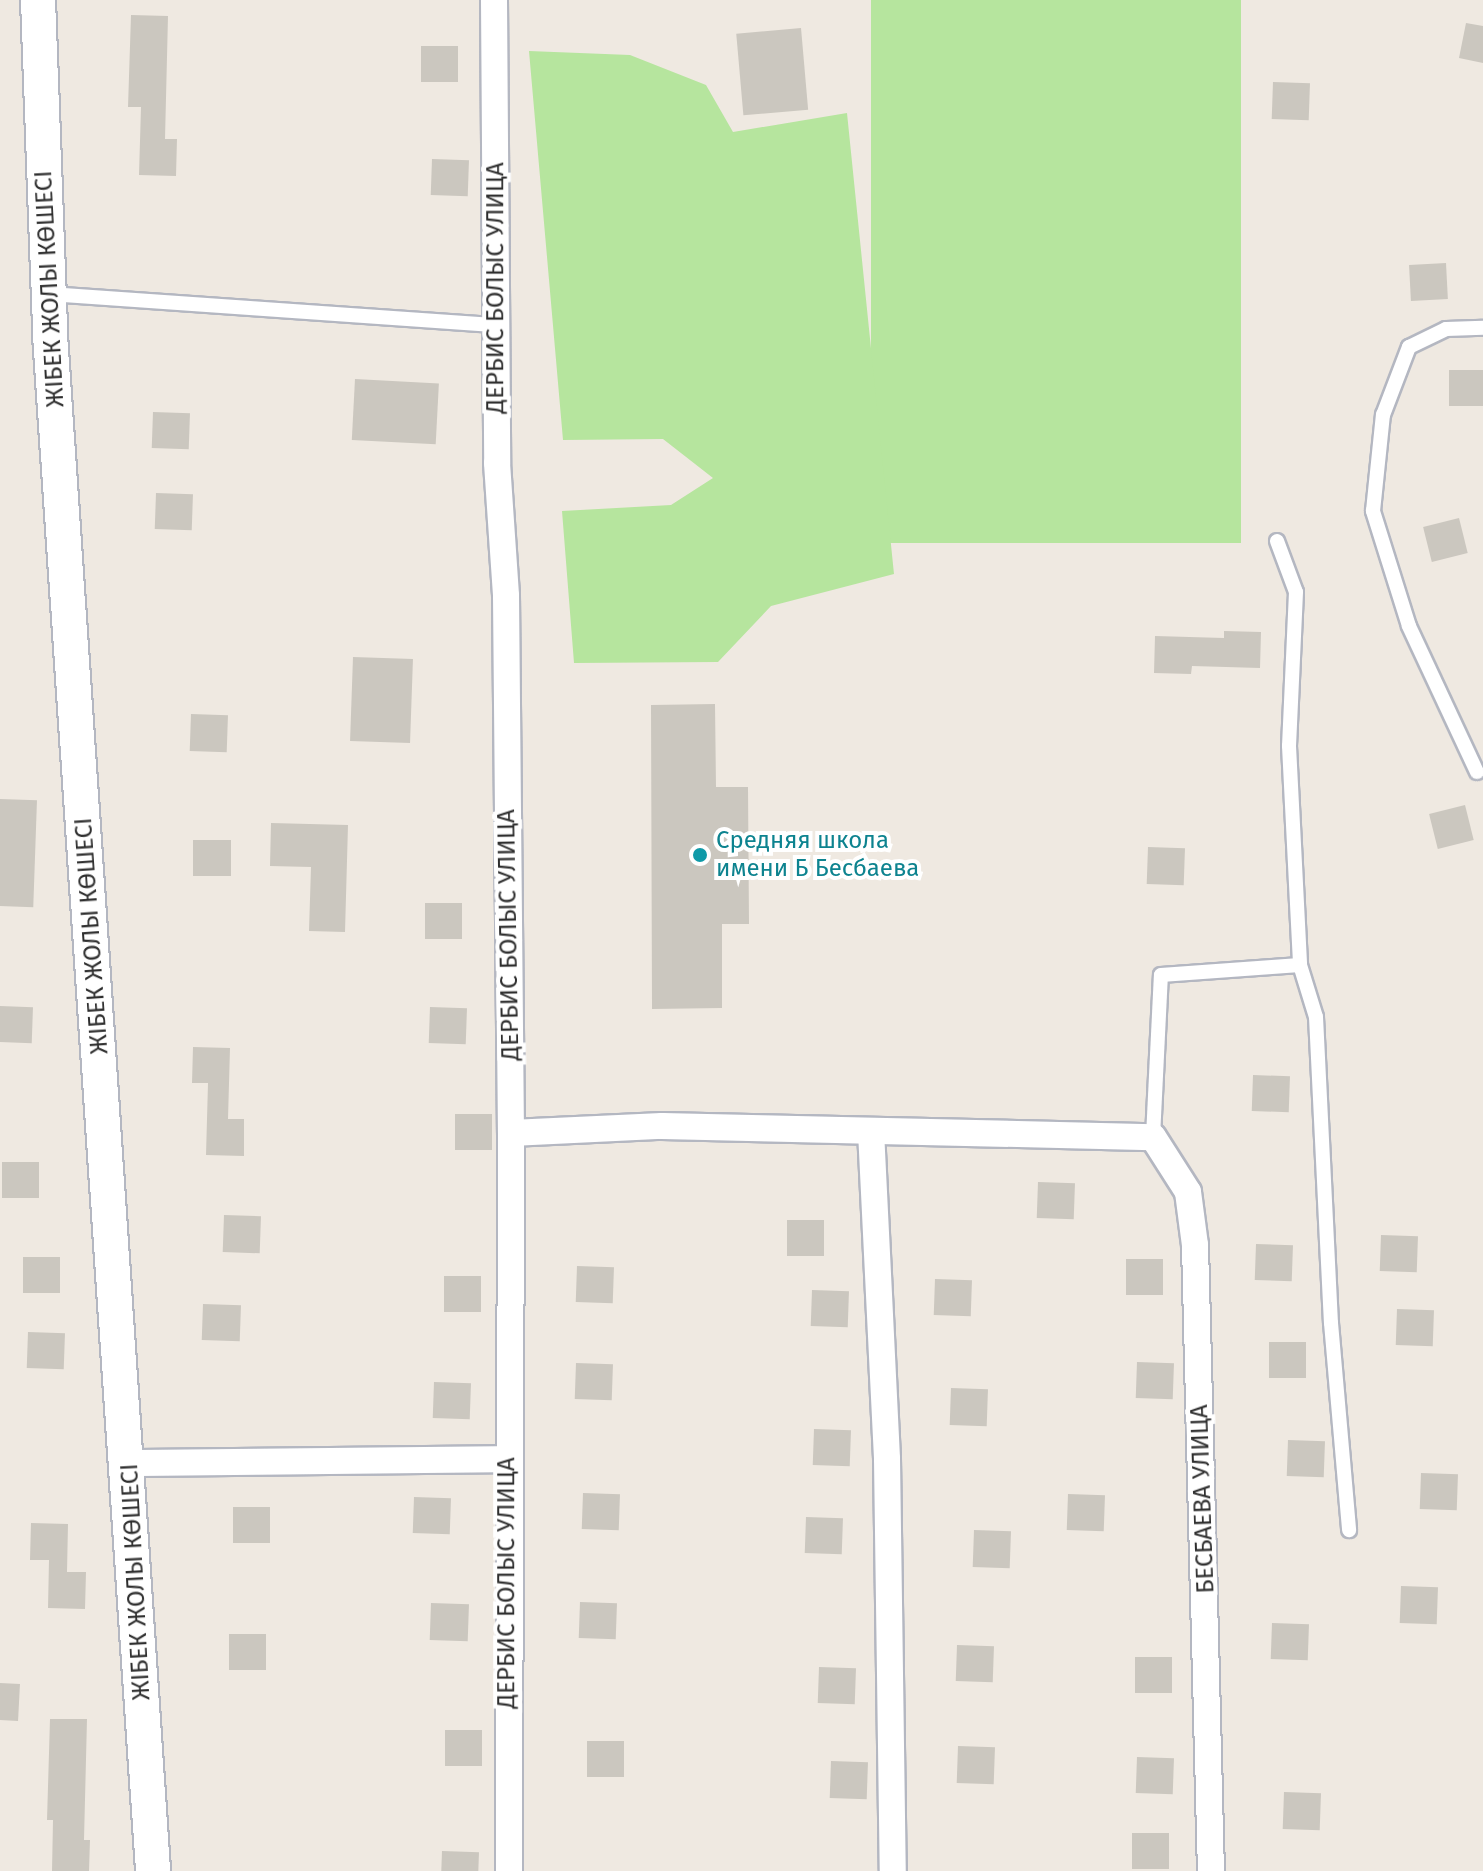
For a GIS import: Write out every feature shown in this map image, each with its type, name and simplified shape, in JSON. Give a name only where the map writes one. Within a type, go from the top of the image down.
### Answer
[{"type":"street","name":"ЖІБЕК ЖОЛЫ КӨШЕСІ","points":[[38,0],[49,294],[153,1871]]},
{"type":"street","name":"ДЕРБИС БОЛЫС УЛИЦА","points":[[494,0],[511,1133],[507,1459],[509,1871]]},
{"type":"street","points":[[511,1133],[647,1126],[1153,1137]]},
{"type":"street","points":[[871,1131],[887,1459],[893,1871]]},
{"type":"street","name":"БЕСБАЕВА УЛИЦА","points":[[1153,1137],[1188,1192],[1195,1245],[1211,1871]]},
{"type":"street","points":[[128,1463],[507,1459]]},
{"type":"lane","points":[[49,294],[497,325]]},
{"type":"lane","points":[[1477,772],[1409,626],[1373,511],[1383,415],[1409,347],[1446,329],[1483,328]]},
{"type":"lane","points":[[1277,541],[1296,592],[1289,746],[1300,965],[1316,1017],[1331,1323],[1349,1530]]},
{"type":"lane","points":[[1153,1137],[1161,975],[1300,965]]},
{"type":"green space","points":[[871,0],[1241,0],[1241,543],[871,543]]},
{"type":"green space","points":[[529,51],[630,55],[706,85],[733,132],[847,113],[894,574],[771,606],[718,662],[574,663],[562,511],[671,505],[713,478],[663,439],[563,440]]},
{"type":"building","points":[[131,15],[168,16],[165,139],[177,139],[176,176],[139,175],[141,107],[128,107]]},
{"type":"building","points":[[1466,23],[1483,26],[1483,63],[1459,58]]},
{"type":"building","points":[[801,28],[808,110],[743,115],[736,34]]},
{"type":"building","points":[[421,46],[458,46],[458,82],[421,82]]},
{"type":"building","points":[[1273,82],[1310,83],[1309,120],[1272,119]]},
{"type":"building","points":[[432,159],[469,160],[468,196],[431,195]]},
{"type":"building","points":[[1446,263],[1448,299],[1411,301],[1409,265]]},
{"type":"building","points":[[1449,370],[1483,370],[1483,406],[1449,406]]},
{"type":"building","points":[[355,379],[439,383],[436,444],[352,440]]},
{"type":"building","points":[[153,412],[190,413],[189,449],[152,448]]},
{"type":"building","points":[[156,493],[193,494],[192,530],[155,529]]},
{"type":"building","points":[[1459,518],[1468,553],[1432,562],[1423,527]]},
{"type":"building","points":[[1224,631],[1261,632],[1260,668],[1192,666],[1191,674],[1154,673],[1155,636],[1224,638]]},
{"type":"building","points":[[353,657],[413,659],[410,743],[350,741]]},
{"type":"building","name":"Средняя школа имени Б Бесбаева","points":[[715,704],[716,787],[748,787],[749,924],[722,924],[722,1008],[652,1009],[651,705]]},
{"type":"building","points":[[191,714],[228,715],[227,752],[190,751]]},
{"type":"building","points":[[0,799],[37,800],[33,907],[0,906]]},
{"type":"building","points":[[1465,805],[1474,840],[1438,849],[1429,814]]},
{"type":"building","points":[[271,823],[348,825],[345,932],[309,931],[311,867],[270,866]]},
{"type":"building","points":[[193,840],[231,840],[231,876],[193,876]]},
{"type":"building","points":[[1148,847],[1185,848],[1184,885],[1147,884]]},
{"type":"building","points":[[425,903],[462,903],[462,939],[425,939]]},
{"type":"building","points":[[0,1006],[33,1007],[32,1043],[0,1042]]},
{"type":"building","points":[[430,1007],[467,1008],[466,1044],[429,1043]]},
{"type":"building","points":[[193,1047],[230,1048],[228,1119],[244,1119],[244,1156],[206,1155],[208,1083],[192,1083]]},
{"type":"building","points":[[1253,1075],[1290,1076],[1289,1112],[1252,1111]]},
{"type":"building","points":[[455,1114],[492,1114],[492,1150],[455,1150]]},
{"type":"building","points":[[2,1162],[39,1162],[39,1198],[2,1198]]},
{"type":"building","points":[[1038,1182],[1075,1183],[1074,1219],[1037,1218]]},
{"type":"building","points":[[224,1215],[261,1216],[260,1253],[223,1252]]},
{"type":"building","points":[[787,1220],[824,1220],[824,1256],[787,1256]]},
{"type":"building","points":[[1381,1235],[1418,1236],[1417,1272],[1380,1271]]},
{"type":"building","points":[[1256,1244],[1293,1245],[1292,1281],[1255,1280]]},
{"type":"building","points":[[23,1257],[60,1257],[60,1293],[23,1293]]},
{"type":"building","points":[[1126,1259],[1163,1259],[1163,1295],[1126,1295]]},
{"type":"building","points":[[577,1266],[614,1267],[613,1303],[576,1302]]},
{"type":"building","points":[[444,1276],[481,1276],[481,1312],[444,1312]]},
{"type":"building","points":[[935,1279],[972,1280],[971,1316],[934,1315]]},
{"type":"building","points":[[812,1290],[849,1291],[848,1327],[811,1326]]},
{"type":"building","points":[[203,1304],[241,1305],[240,1341],[202,1340]]},
{"type":"building","points":[[1397,1309],[1434,1310],[1433,1346],[1396,1345]]},
{"type":"building","points":[[28,1332],[65,1333],[64,1369],[27,1368]]},
{"type":"building","points":[[1269,1342],[1306,1342],[1306,1378],[1269,1378]]},
{"type":"building","points":[[1137,1362],[1174,1363],[1173,1399],[1136,1398]]},
{"type":"building","points":[[576,1363],[613,1364],[612,1400],[575,1399]]},
{"type":"building","points":[[434,1382],[471,1383],[470,1419],[433,1418]]},
{"type":"building","points":[[951,1388],[988,1389],[987,1426],[950,1425]]},
{"type":"building","points":[[814,1429],[851,1430],[850,1466],[813,1465]]},
{"type":"building","points":[[1288,1440],[1325,1441],[1324,1477],[1287,1476]]},
{"type":"building","points":[[1421,1473],[1458,1474],[1457,1510],[1420,1509]]},
{"type":"building","points":[[583,1493],[620,1494],[619,1530],[582,1529]]},
{"type":"building","points":[[1068,1494],[1105,1495],[1104,1531],[1067,1530]]},
{"type":"building","points":[[414,1497],[451,1498],[450,1534],[413,1533]]},
{"type":"building","points":[[233,1507],[270,1507],[270,1543],[233,1543]]},
{"type":"building","points":[[806,1517],[843,1518],[842,1554],[805,1553]]},
{"type":"building","points":[[31,1523],[68,1524],[67,1572],[86,1572],[85,1609],[48,1608],[49,1560],[30,1560]]},
{"type":"building","points":[[974,1530],[1011,1531],[1010,1568],[973,1567]]},
{"type":"building","points":[[1401,1586],[1438,1587],[1437,1624],[1400,1623]]},
{"type":"building","points":[[580,1602],[617,1603],[616,1639],[579,1638]]},
{"type":"building","points":[[431,1603],[469,1604],[468,1641],[430,1640]]},
{"type":"building","points":[[1272,1623],[1309,1624],[1308,1660],[1271,1659]]},
{"type":"building","points":[[229,1634],[266,1634],[266,1670],[229,1670]]},
{"type":"building","points":[[957,1645],[994,1646],[993,1682],[956,1681]]},
{"type":"building","points":[[1135,1657],[1172,1657],[1172,1693],[1135,1693]]},
{"type":"building","points":[[819,1667],[856,1668],[855,1704],[818,1703]]},
{"type":"building","points":[[0,1683],[20,1684],[18,1721],[0,1720]]},
{"type":"building","points":[[50,1719],[87,1719],[84,1840],[90,1840],[89,1871],[52,1871],[53,1820],[47,1820]]},
{"type":"building","points":[[445,1730],[482,1730],[482,1766],[445,1766]]},
{"type":"building","points":[[587,1741],[624,1741],[624,1777],[587,1777]]},
{"type":"building","points":[[958,1746],[995,1747],[994,1784],[957,1783]]},
{"type":"building","points":[[1137,1757],[1174,1758],[1173,1794],[1136,1793]]},
{"type":"building","points":[[831,1761],[868,1762],[867,1799],[830,1798]]},
{"type":"building","points":[[1284,1792],[1321,1793],[1320,1830],[1283,1829]]},
{"type":"building","points":[[1132,1833],[1169,1833],[1169,1869],[1132,1869]]},
{"type":"building","points":[[442,1851],[479,1852],[478,1871],[441,1871]]},
{"type":"place","name":"Средняя школа имени Б Бесбаева","points":[[700,855]]}]
